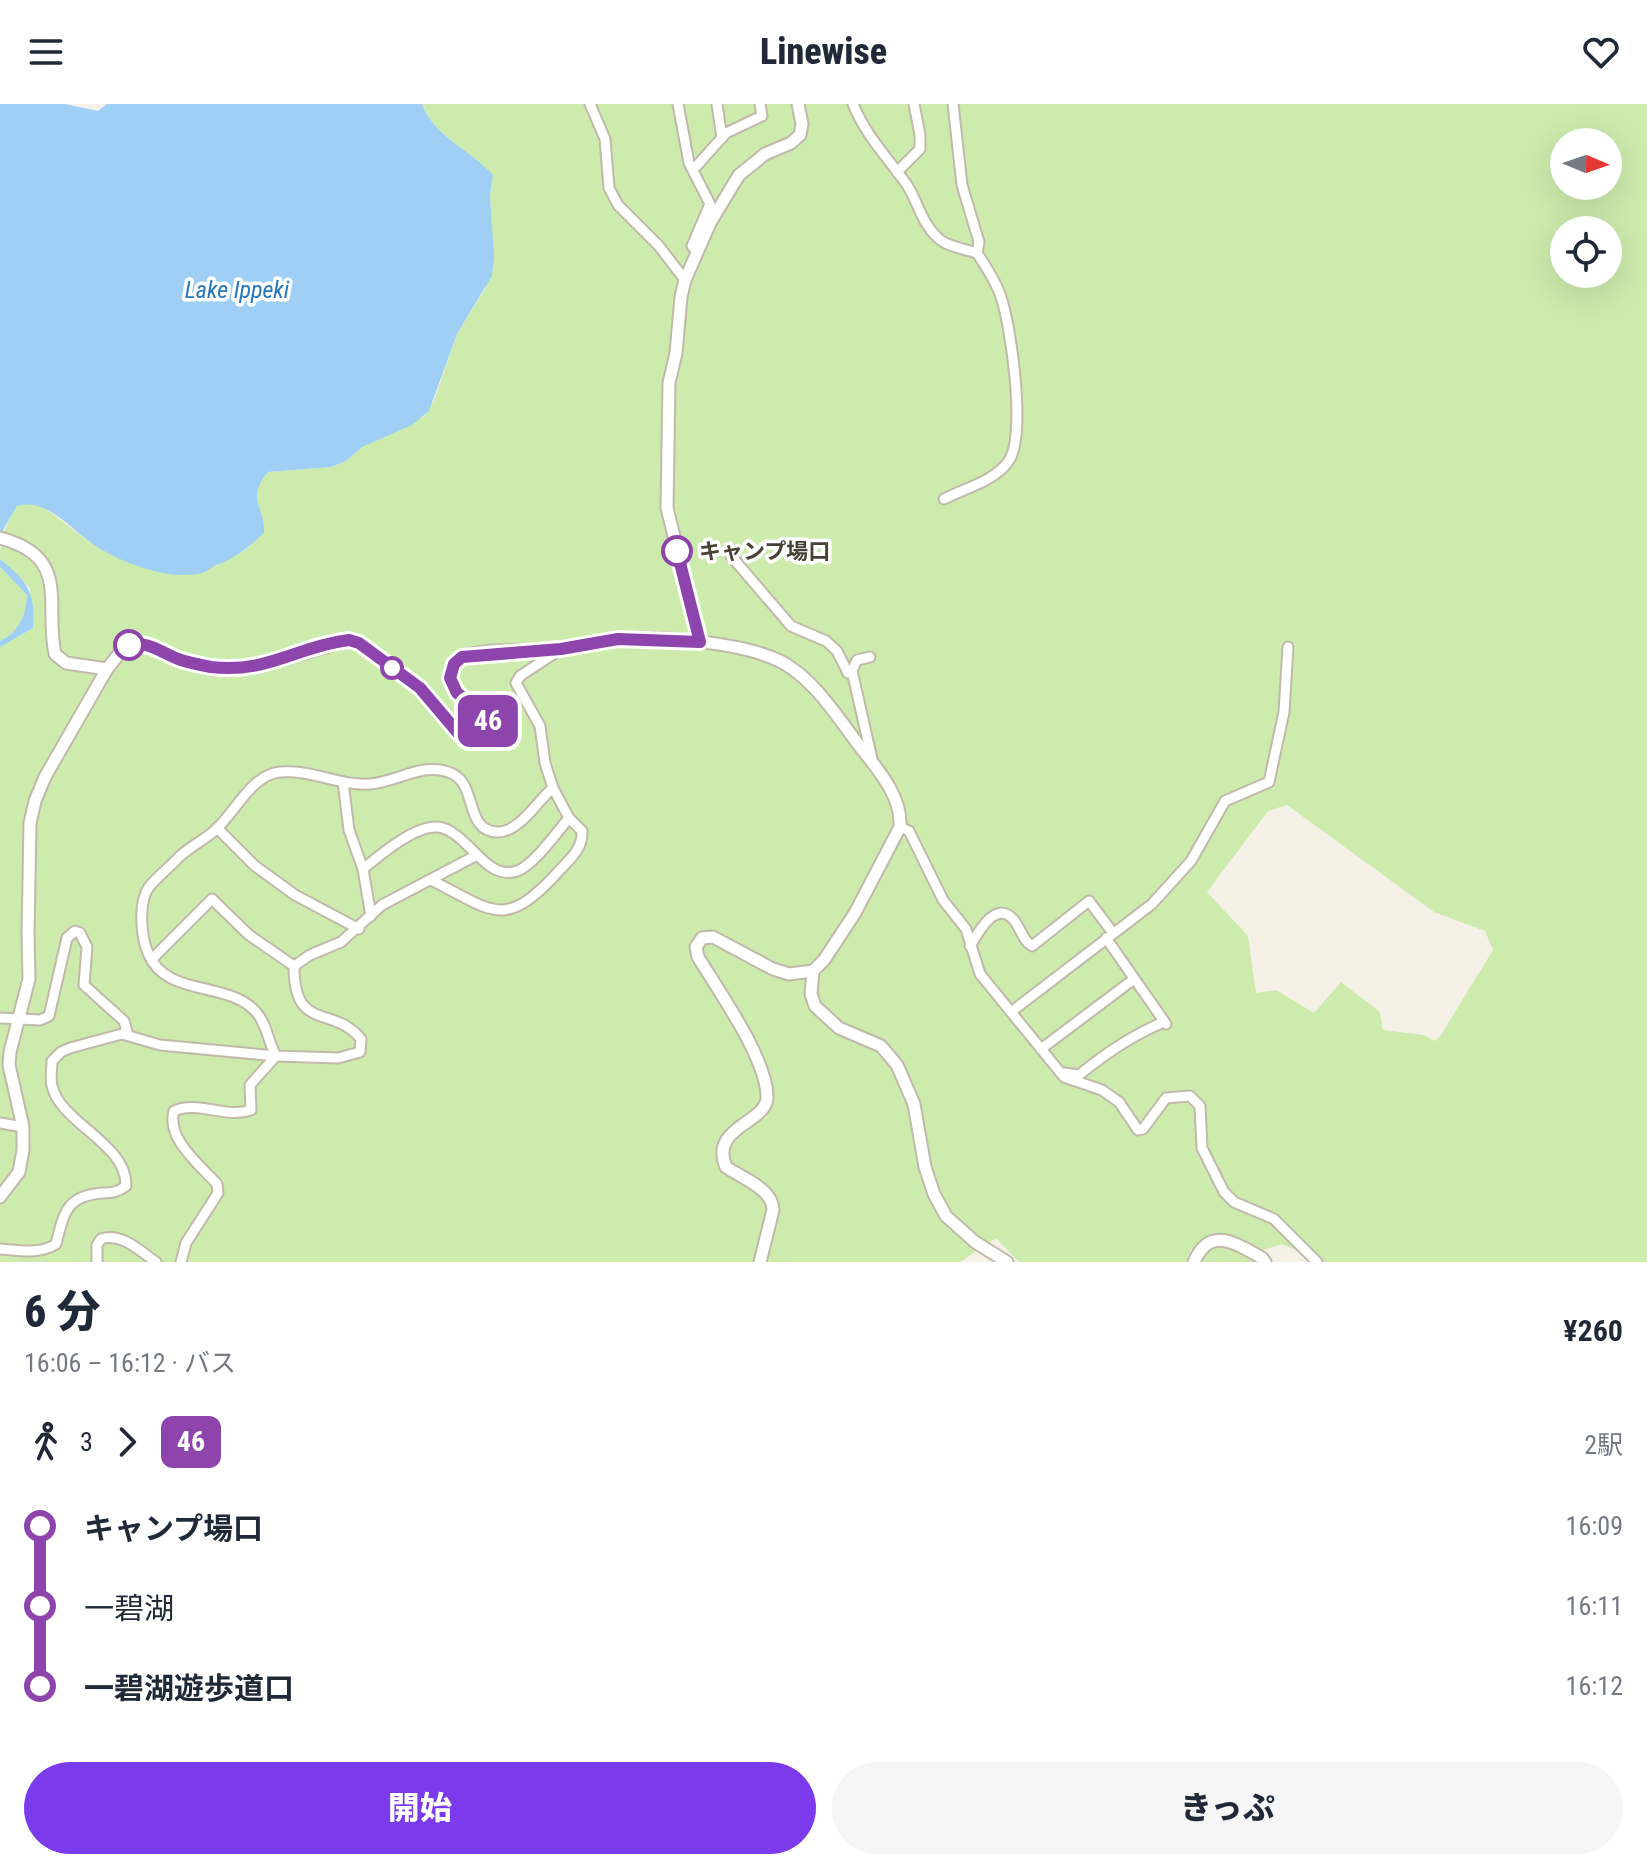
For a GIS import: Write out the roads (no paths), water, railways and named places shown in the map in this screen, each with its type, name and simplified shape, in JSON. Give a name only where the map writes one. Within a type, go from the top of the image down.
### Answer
[{"type":"street","points":[[590,104],[605,139],[609,188],[618,205],[659,246],[685,280]]},
{"type":"street","points":[[678,104],[689,163],[710,204],[692,246],[697,253]]},
{"type":"street","points":[[717,104],[722,138]]},
{"type":"street","points":[[693,170],[722,138],[762,116],[760,104]]},
{"type":"street","points":[[700,642],[667,508],[669,383],[685,280],[710,223],[739,175],[765,154],[791,143],[800,135],[802,124],[798,104]]},
{"type":"street","points":[[853,104],[861,125],[907,184],[922,219],[936,236],[977,253],[995,281],[1010,328],[1017,411],[1016,442],[1011,459],[1000,471],[944,499]]},
{"type":"street","points":[[897,172],[920,149],[914,104]]},
{"type":"street","points":[[953,104],[962,185],[979,242],[977,253]]},
{"type":"street","points":[[0,538],[16,543],[33,554],[52,584],[55,654],[66,663],[107,669]]},
{"type":"street","points":[[731,556],[791,626],[826,641],[837,651],[848,673],[852,671]]},
{"type":"street","points":[[0,1197],[9,1188],[22,1162],[23,1127],[9,1065],[29,979],[30,823],[45,777],[107,669],[122,650],[136,643],[155,647],[180,660],[212,667],[257,667],[349,640],[359,643],[420,688],[459,734],[472,742],[481,739],[488,730],[488,716],[457,693],[450,678],[454,664],[462,657],[561,649],[618,639],[700,642],[726,645],[776,658],[795,672],[829,704],[893,793],[901,814],[900,827],[855,913],[824,960],[813,971],[789,974],[773,969],[713,937],[702,938],[696,947],[698,957],[752,1047],[767,1095],[761,1110],[729,1136],[723,1152],[726,1167],[768,1195],[773,1202],[760,1262]]},
{"type":"street","points":[[1011,1012],[1152,904],[1191,861],[1225,801],[1269,782],[1284,712],[1288,647]]},
{"type":"street","points":[[431,880],[491,910],[517,908],[548,883],[580,847],[582,831],[569,818],[553,788],[545,763],[540,726],[516,683],[520,676],[561,649]]},
{"type":"street","points":[[870,657],[857,660],[852,671],[872,762]]},
{"type":"street","points":[[276,1056],[256,1011],[242,1000],[193,987],[171,977],[158,968],[147,951],[143,922],[145,894],[191,845],[217,828],[264,777],[279,772],[372,784],[427,769],[441,770],[455,774],[463,782],[478,823],[487,830],[498,832],[515,826],[553,788]]},
{"type":"street","points":[[343,782],[349,830],[363,869],[371,916]]},
{"type":"street","points":[[363,869],[384,851],[430,828],[441,827],[499,871],[515,872],[527,864],[569,818]]},
{"type":"street","points":[[900,827],[909,831],[943,900],[966,929],[980,974],[1061,1072],[1075,1083],[1102,1090],[1119,1102],[1138,1130],[1143,1129],[1166,1098],[1190,1096],[1200,1106],[1202,1148],[1224,1192],[1234,1202],[1274,1219],[1317,1262]]},
{"type":"street","points":[[217,828],[255,866],[295,895],[359,929]]},
{"type":"street","points":[[294,966],[310,955],[341,942],[359,929],[382,905],[477,855]]},
{"type":"street","points":[[152,959],[212,899],[249,935],[294,966]]},
{"type":"street","points":[[970,946],[984,923],[993,915],[1004,914],[1012,918],[1027,944],[1032,946],[1089,901],[1134,979],[1166,1024],[1138,1032],[1079,1075],[1061,1072]]},
{"type":"street","points":[[0,1018],[40,1020],[49,1016],[67,938],[75,931],[80,933],[87,947],[84,985],[124,1021],[128,1035]]},
{"type":"street","points":[[0,1249],[46,1250],[56,1244],[63,1213],[78,1198],[112,1193],[126,1186],[122,1167],[101,1142],[62,1106],[51,1084],[52,1061],[61,1052],[122,1034],[160,1045],[276,1056],[338,1058],[360,1052],[361,1039],[351,1029],[314,1014],[303,1005],[294,988],[294,966]]},
{"type":"street","points":[[813,971],[811,994],[815,1006],[839,1028],[881,1046],[897,1065],[914,1104],[930,1181],[946,1216],[975,1242],[1007,1262]]},
{"type":"street","points":[[1041,1049],[1134,979]]},
{"type":"street","points":[[181,1262],[186,1243],[218,1193],[217,1184],[175,1135],[171,1121],[174,1111],[189,1107],[241,1113],[251,1110],[250,1085],[276,1056]]},
{"type":"street","points":[[0,1123],[23,1127]]},
{"type":"street","points":[[97,1262],[97,1245],[108,1236],[127,1242],[156,1262]]},
{"type":"street","points":[[1194,1262],[1200,1248],[1210,1240],[1221,1239],[1254,1253],[1265,1262]]},
{"type":"water","name":"Lake Ippeki","points":[[0,104],[65,104],[98,111],[107,104],[422,104],[435,126],[493,175],[490,195],[494,257],[492,276],[457,334],[429,411],[412,425],[362,447],[346,461],[331,467],[268,472],[257,496],[264,533],[237,555],[202,573],[157,572],[125,561],[97,547],[54,514],[27,504],[17,506],[0,542]]},
{"type":"water","points":[[0,559],[28,588],[34,616],[33,628],[0,647],[0,641],[12,633],[20,622],[27,595],[0,567]]},
{"type":"place","name":"キャンプ場口","points":[[677,551]]}]
